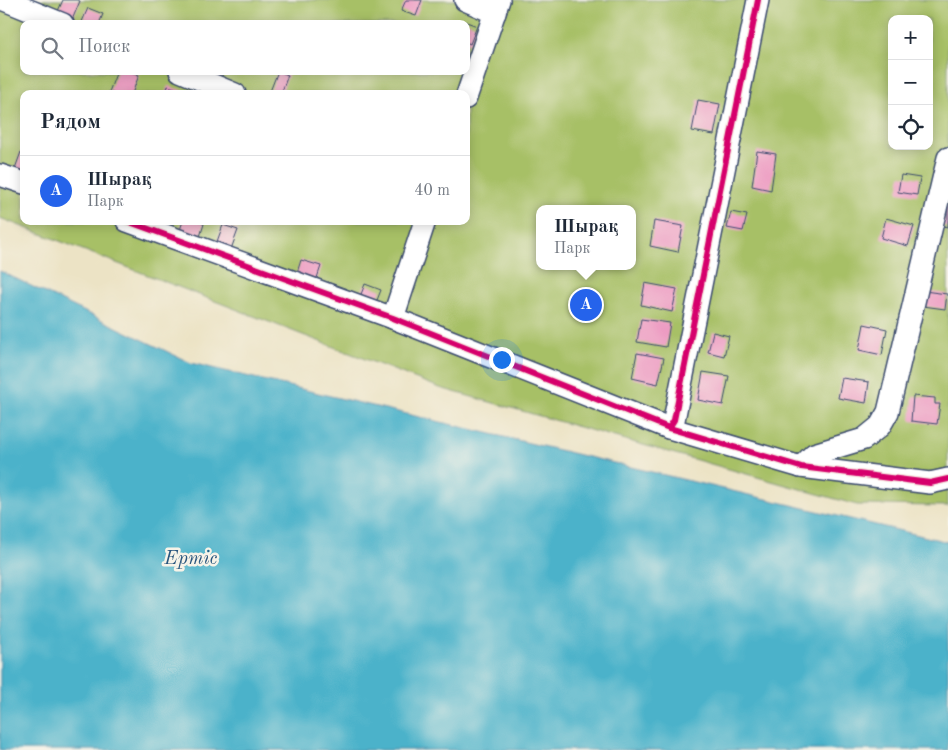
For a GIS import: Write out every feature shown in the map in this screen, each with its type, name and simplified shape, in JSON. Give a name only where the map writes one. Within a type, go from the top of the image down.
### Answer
[{"type":"street","points":[[4,0],[52,20]]},
{"type":"street","points":[[464,0],[497,6],[469,90]]},
{"type":"street","points":[[669,428],[674,420],[758,0]]},
{"type":"street","points":[[190,75],[226,90]]},
{"type":"street","points":[[801,467],[814,454],[864,439],[880,426],[888,412],[948,158]]},
{"type":"street","points":[[0,175],[20,182]]},
{"type":"street","points":[[138,225],[393,318],[669,428],[801,467],[930,483],[948,479]]},
{"type":"street","points":[[393,318],[424,225]]},
{"type":"green space","points":[[0,0],[948,0],[948,506],[857,505],[440,388],[0,218]]},
{"type":"water","name":"Ертіс","points":[[0,271],[191,363],[948,542],[948,750],[0,750]]},
{"type":"building","points":[[63,0],[80,1],[72,20],[57,13]]},
{"type":"building","points":[[406,0],[422,0],[416,16],[401,11]]},
{"type":"building","points":[[88,8],[103,14],[101,20],[83,20]]},
{"type":"building","points":[[470,23],[477,26],[470,44]]},
{"type":"building","points":[[115,75],[139,75],[133,90],[110,90]]},
{"type":"building","points":[[208,75],[222,75],[219,83]]},
{"type":"building","points":[[276,75],[288,75],[282,90],[271,90]]},
{"type":"building","points":[[168,86],[181,90],[166,90]]},
{"type":"building","points":[[698,100],[720,104],[714,135],[692,131]]},
{"type":"building","points":[[757,151],[776,154],[771,190],[752,186]]},
{"type":"building","points":[[20,155],[20,177],[13,174]]},
{"type":"building","points":[[901,175],[920,178],[917,195],[898,192]]},
{"type":"building","points":[[946,206],[948,206],[948,227],[942,226]]},
{"type":"building","points":[[731,212],[747,215],[743,231],[727,228]]},
{"type":"building","points":[[886,218],[914,226],[908,246],[881,238]]},
{"type":"building","points":[[654,221],[683,226],[678,252],[650,246]]},
{"type":"building","points":[[182,225],[204,225],[198,243],[178,236]]},
{"type":"building","points":[[223,225],[238,230],[230,252],[215,247]]},
{"type":"building","points":[[301,260],[321,266],[315,284],[295,279]]},
{"type":"building","points":[[645,283],[677,289],[672,312],[641,305]]},
{"type":"building","points":[[365,284],[381,290],[374,308],[358,302]]},
{"type":"building","points":[[924,291],[947,294],[945,309],[923,306]]},
{"type":"building","points":[[641,319],[670,323],[666,347],[637,342]]},
{"type":"building","points":[[864,324],[887,329],[882,355],[859,350]]},
{"type":"building","points":[[713,332],[729,336],[724,356],[708,352]]},
{"type":"building","points":[[637,353],[664,358],[658,384],[632,378]]},
{"type":"building","points":[[703,372],[729,376],[723,405],[698,400]]},
{"type":"building","points":[[842,378],[869,382],[866,403],[838,398]]},
{"type":"building","points":[[913,396],[935,398],[935,404],[940,404],[937,424],[911,421]]},
{"type":"cycle path","points":[[669,428],[674,420],[758,0]]},
{"type":"cycle path","points":[[138,225],[393,318],[669,428],[801,467],[930,483],[948,479]]},
{"type":"place","name":"Шырақ","points":[[586,305]]}]
